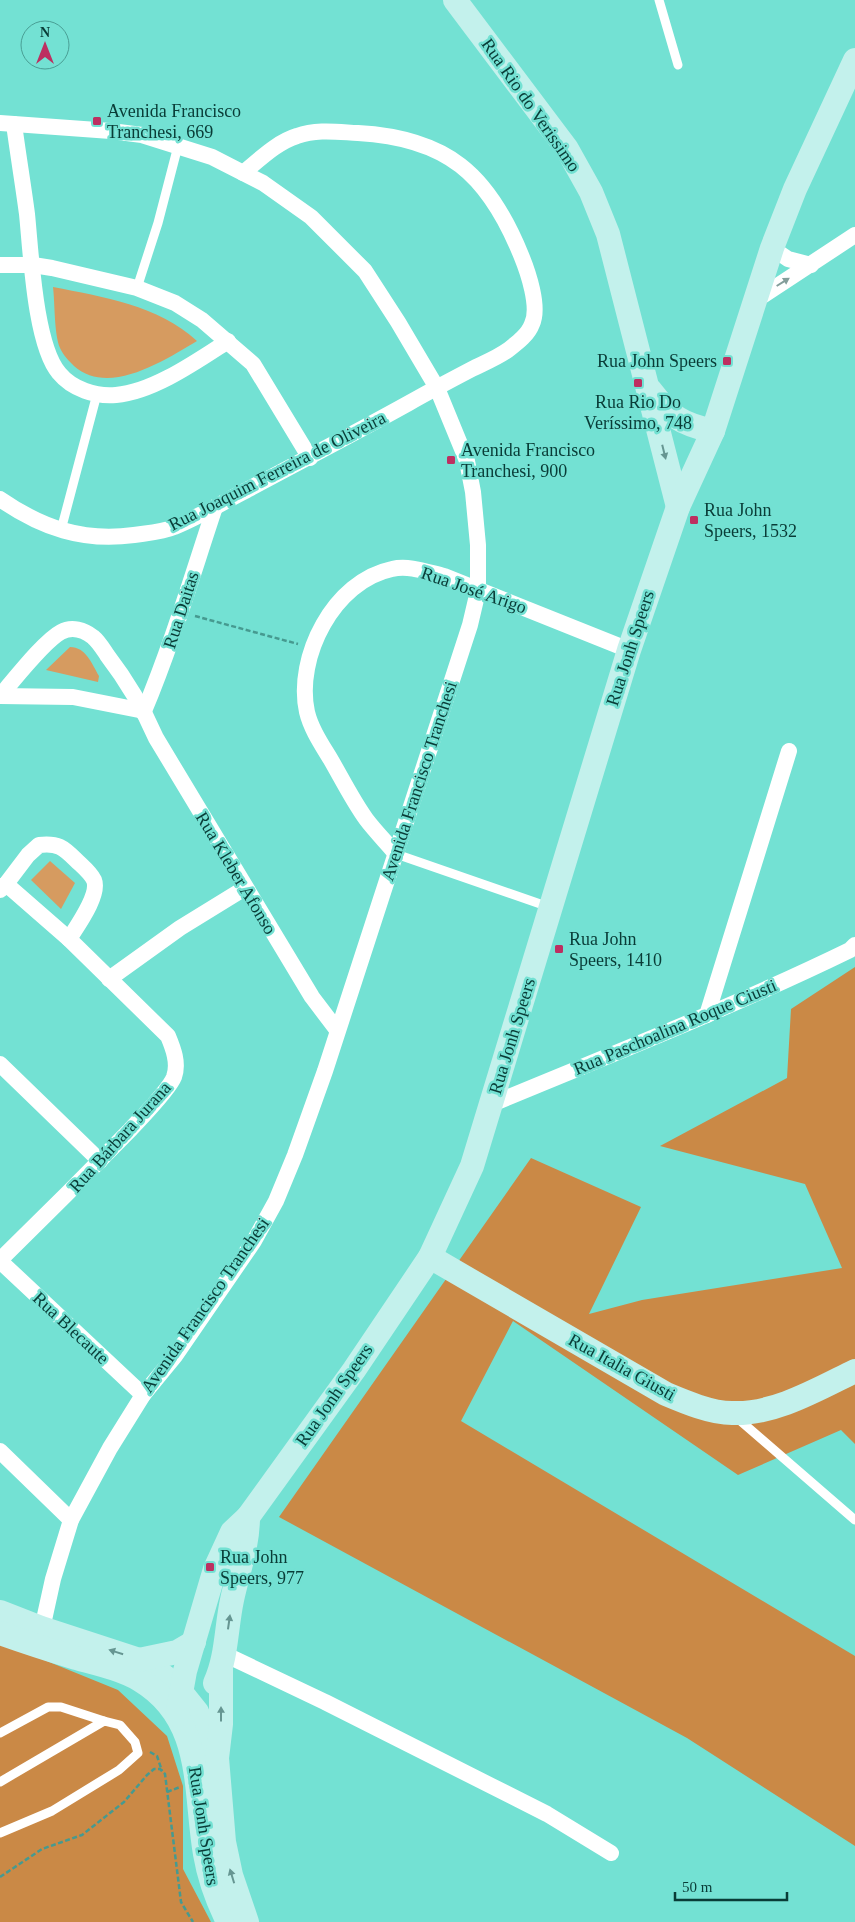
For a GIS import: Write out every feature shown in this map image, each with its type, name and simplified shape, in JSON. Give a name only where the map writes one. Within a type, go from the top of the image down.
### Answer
[{"type":"main road","name":"Rua Rio do Verissimo","points":[[456,0],[567,149],[591,192],[608,234],[678,508]]},
{"type":"main road","name":"Rua Jonh Speers","points":[[181,1692],[214,1569],[232,1532],[248,1517],[354,1370],[430,1257],[472,1166],[628,650],[678,508],[713,431],[772,248],[795,189],[855,60]]},
{"type":"main road","name":"Rua Rio do Verissimo","points":[[648,388],[677,419],[696,427],[713,431]]},
{"type":"main road","name":"Rua Italia Giusti","points":[[430,1257],[666,1394],[695,1405],[732,1413],[765,1409],[799,1398],[855,1371]]},
{"type":"main road","points":[[217,1758],[221,1724],[222,1662],[232,1602],[245,1550],[248,1517]]},
{"type":"main road","points":[[0,1612],[40,1637],[141,1681],[160,1695],[186,1719],[217,1758]]},
{"type":"main road","points":[[0,1633],[40,1637],[139,1660],[164,1676],[181,1692],[186,1719]]},
{"type":"main road","points":[[139,1660],[178,1652],[194,1642]]},
{"type":"main road","points":[[186,1719],[222,1662]]},
{"type":"main road","name":"Rua Jonh Speers","points":[[186,1719],[198,1781],[205,1854],[214,1895],[228,1922]]},
{"type":"main road","name":"Rua Jonh Speers","points":[[217,1758],[224,1842],[231,1875],[247,1922]]},
{"type":"street","points":[[7,124],[33,265],[39,316],[48,354],[58,372],[71,384],[97,394],[117,396],[138,391],[183,370],[228,341]]},
{"type":"street","name":"Avenida Francisco Tranchesi","points":[[7,124],[111,131],[142,135],[178,146],[212,157],[263,183],[311,217],[365,271],[398,322],[436,388],[467,461],[473,492],[478,545],[478,591],[470,625],[296,1155],[276,1201],[254,1241],[175,1356],[143,1395],[110,1448],[71,1520],[52,1579],[40,1637]]},
{"type":"street","name":"Rua Joaquim Ferreira de Oliveira","points":[[0,500],[23,515],[44,525],[77,534],[103,537],[133,536],[172,528],[310,458],[507,351],[525,336],[533,323],[535,307],[527,269],[511,230],[480,182],[464,166],[435,149],[379,134],[329,131],[310,132],[294,136],[243,173]]},
{"type":"street","points":[[756,300],[855,235]]},
{"type":"street","points":[[772,248],[788,259],[811,265]]},
{"type":"street","points":[[0,265],[33,265],[52,268],[137,288],[175,303],[202,320],[253,364],[310,458]]},
{"type":"street","name":"Rua Daitas","points":[[144,711],[162,670],[215,507]]},
{"type":"street","name":"Rua José Arigo","points":[[396,854],[366,819],[316,734],[310,721],[304,692],[306,672],[313,648],[330,611],[347,594],[371,575],[393,568],[417,569],[444,576],[628,650]]},
{"type":"street","name":"Rua Kleber Afonso","points":[[0,696],[48,643],[61,632],[71,628],[84,631],[95,638],[117,668],[144,711],[156,738],[244,888],[312,997],[337,1030]]},
{"type":"street","name":"Rua Kleber Afonso","points":[[0,696],[73,696],[144,711]]},
{"type":"street","points":[[707,1015],[789,750]]},
{"type":"street","name":"Rua Bárbara Jurana","points":[[0,1261],[100,1161],[152,1106],[174,1077],[176,1064],[174,1050],[168,1036],[69,939],[2,884],[39,845],[58,845],[66,850],[90,874],[95,882],[95,890],[86,910],[69,939]]},
{"type":"street","points":[[109,979],[180,928],[244,888]]},
{"type":"street","name":"Rua Paschoalina Roque Ciusti","points":[[492,1104],[707,1015],[809,970],[850,950],[855,945]]},
{"type":"street","points":[[0,1064],[100,1161]]},
{"type":"street","name":"Rua Blecaute","points":[[0,1261],[143,1395]]},
{"type":"street","points":[[0,1451],[71,1520]]},
{"type":"street","points":[[222,1662],[325,1702],[547,1814],[611,1853]]},
{"type":"lane","points":[[659,0],[678,65]]},
{"type":"lane","points":[[137,288],[158,223],[178,146]]},
{"type":"lane","points":[[61,530],[97,394]]},
{"type":"lane","points":[[396,854],[551,908]]},
{"type":"lane","points":[[732,1413],[855,1520]]},
{"type":"lane","points":[[0,1733],[48,1707],[61,1707],[120,1725],[135,1742],[138,1754],[119,1770],[52,1811],[0,1833]]},
{"type":"lane","points":[[0,1782],[104,1721]]},
{"type":"path","points":[[182,612],[313,648]]},
{"type":"path","points":[[138,1754],[151,1752],[157,1756],[163,1772],[166,1782],[181,1902],[194,1922]]},
{"type":"path","points":[[0,1878],[42,1849],[82,1835],[124,1802],[147,1775],[154,1770],[160,1769],[163,1772]]},
{"type":"shaded area","points":[[53,287],[129,304],[165,319],[197,341],[137,372],[120,377],[103,378],[88,375],[74,366],[60,348],[56,327]]},
{"type":"shaded area","points":[[70,647],[80,650],[88,657],[99,676],[98,682],[46,670]]},
{"type":"shaded area","points":[[50,861],[75,883],[61,909],[31,880]]},
{"type":"shaded area","points":[[855,967],[855,1444],[841,1430],[738,1475],[513,1321],[461,1421],[855,1656],[855,1846],[687,1738],[279,1517],[531,1158],[641,1207],[589,1314],[642,1300],[842,1268],[805,1184],[660,1146],[787,1078],[791,1009]]},
{"type":"shaded area","points":[[0,1642],[118,1690],[167,1736],[183,1786],[183,1869],[211,1922],[0,1922]]},
{"type":"place","name":"Avenida Francisco Tranchesi, 669","points":[[97,121]]},
{"type":"place","name":"Rua John Speers","points":[[727,361]]},
{"type":"place","name":"Rua Rio Do Veríssimo, 748","points":[[638,383]]},
{"type":"place","name":"Avenida Francisco Tranchesi, 900","points":[[451,460]]},
{"type":"place","name":"Rua John Speers, 1532","points":[[694,520]]},
{"type":"place","name":"Rua John Speers, 1410","points":[[559,949]]},
{"type":"place","name":"Rua John Speers, 977","points":[[210,1567]]}]
